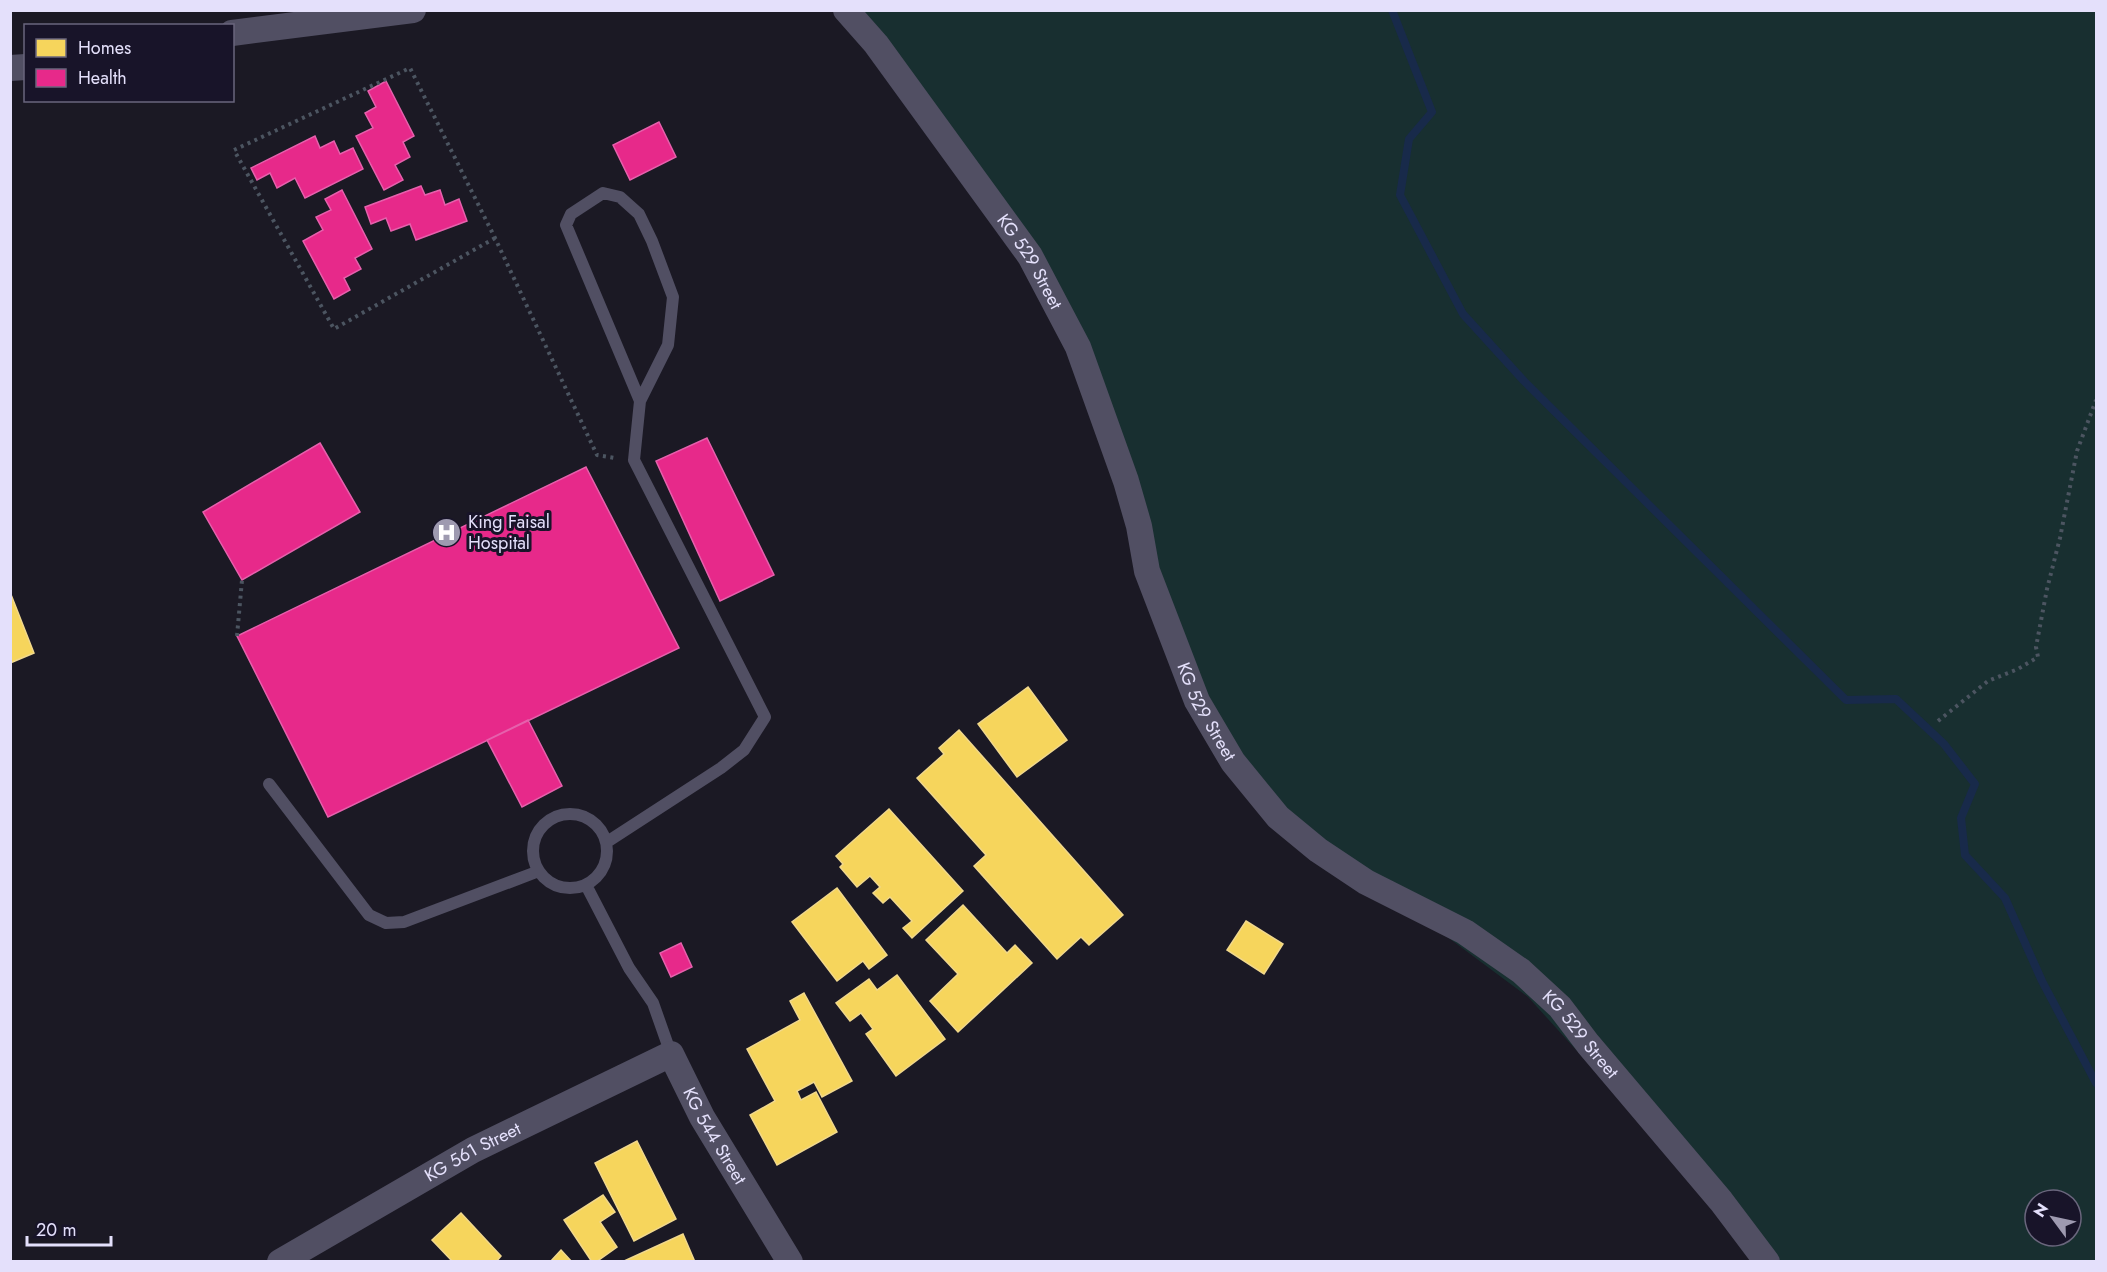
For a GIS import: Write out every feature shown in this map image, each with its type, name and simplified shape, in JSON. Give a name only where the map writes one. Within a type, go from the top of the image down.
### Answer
[{"type":"street","points":[[234,33],[413,10]]},
{"type":"street","name":"KG 529 Street","points":[[846,10],[876,44],[1030,256],[1078,347],[1139,526],[1147,571],[1197,701],[1233,762],[1278,817],[1318,850],[1366,882],[1465,932],[1529,978],[1560,1007],[1588,1044],[1721,1201],[1767,1262]]},
{"type":"street","name":"KG 561 Street","points":[[280,1262],[473,1150],[671,1054]]},
{"type":"street","name":"KG 544 Street","points":[[671,1054],[702,1116],[790,1262]]},
{"type":"lane","points":[[607,842],[721,768],[744,750],[765,717],[634,460],[640,401],[668,345],[673,297],[639,214],[620,196],[603,193],[571,213],[566,225],[640,401]]},
{"type":"lane","points":[[269,784],[369,915],[386,923],[404,922],[539,871]]},
{"type":"lane","points":[[575,814],[593,821],[602,830],[607,842],[608,854],[605,867],[597,878],[575,889],[552,884],[542,876],[533,854],[534,842],[539,831],[546,822],[557,816],[575,814]]},
{"type":"lane","name":"KG 544 Street","points":[[586,885],[629,968],[653,1003],[671,1054]]},
{"type":"path","points":[[495,238],[334,329],[234,150],[410,68],[495,238],[597,455],[634,460]]},
{"type":"path","points":[[1938,721],[1988,681],[2018,669],[2038,657],[2036,647],[2047,588],[2078,451],[2097,400]]},
{"type":"path","points":[[237,636],[242,580]]},
{"type":"green space","points":[[859,11],[2096,11],[2096,1261],[1758,1261],[1695,1181],[1528,997],[1399,901],[1267,797],[1183,656],[1073,355],[989,195]]},
{"type":"building: Homes","points":[[10,592],[34,653],[10,663]]},
{"type":"building: Homes","points":[[1028,687],[1067,740],[1017,777],[978,724]]},
{"type":"building: Homes","points":[[959,730],[1123,915],[1089,945],[1081,937],[1057,959],[974,866],[986,855],[917,778],[944,754],[939,748]]},
{"type":"building: Homes","points":[[889,809],[963,891],[912,938],[903,928],[912,921],[890,897],[883,903],[873,893],[880,887],[870,876],[857,887],[840,867],[843,864],[836,856]]},
{"type":"building: Homes","points":[[837,888],[887,955],[869,969],[863,961],[837,981],[792,922]]},
{"type":"building: Homes","points":[[963,905],[1007,953],[1015,945],[1032,963],[958,1032],[930,1001],[958,974],[926,940]]},
{"type":"building: Homes","points":[[1246,921],[1283,944],[1264,974],[1227,950]]},
{"type":"building: Homes","points":[[897,975],[945,1039],[896,1076],[866,1034],[873,1029],[861,1013],[850,1021],[836,1003],[869,979],[877,990]]},
{"type":"building: Homes","points":[[804,993],[852,1081],[822,1097],[814,1082],[797,1091],[801,1100],[816,1092],[837,1132],[777,1165],[750,1115],[775,1101],[747,1049],[800,1020],[790,1001]]},
{"type":"building: Homes","points":[[637,1141],[676,1219],[634,1241],[595,1163]]},
{"type":"building: Homes","points":[[603,1195],[615,1212],[600,1222],[617,1247],[596,1262],[592,1262],[564,1220]]},
{"type":"building: Homes","points":[[461,1213],[501,1256],[496,1262],[453,1262],[432,1240]]},
{"type":"building: Homes","points":[[683,1234],[695,1262],[622,1262]]},
{"type":"building: Homes","points":[[561,1250],[572,1262],[550,1262]]},
{"type":"building: Health","points":[[386,81],[414,136],[403,142],[410,157],[395,165],[403,180],[384,190],[356,136],[373,128],[365,113],[376,107],[368,91]]},
{"type":"building: Health","points":[[659,122],[676,157],[630,180],[613,145]]},
{"type":"building: Health","points":[[315,136],[320,148],[334,141],[340,154],[353,148],[363,169],[305,198],[295,178],[277,188],[270,173],[257,180],[251,168]]},
{"type":"building: Health","points":[[421,186],[425,195],[440,190],[445,205],[459,199],[467,221],[416,240],[410,224],[391,231],[386,218],[371,224],[365,207]]},
{"type":"building: Health","points":[[342,190],[372,249],[355,258],[361,269],[344,278],[350,290],[334,299],[303,241],[323,230],[316,217],[331,210],[325,199]]},
{"type":"building: Health","points":[[707,438],[774,575],[720,601],[656,461]]},
{"type":"building: Health","points":[[320,443],[360,512],[242,580],[203,512]]},
{"type":"building: Health","name":"King Faisal Hospital","points":[[586,467],[679,648],[328,817],[237,636]]},
{"type":"building: Health","points":[[528,720],[562,786],[522,807],[487,740]]},
{"type":"building: Health","points":[[681,943],[692,967],[671,977],[660,953]]},
{"type":"waterway","points":[[1392,10],[1432,112],[1409,139],[1400,195],[1463,314],[1524,381],[1846,700],[1896,699],[1944,744],[1975,784],[1961,818],[1965,855],[2005,898],[2042,981],[2096,1083]]},
{"type":"place","name":"King Faisal Hospital","points":[[447,532]]}]
